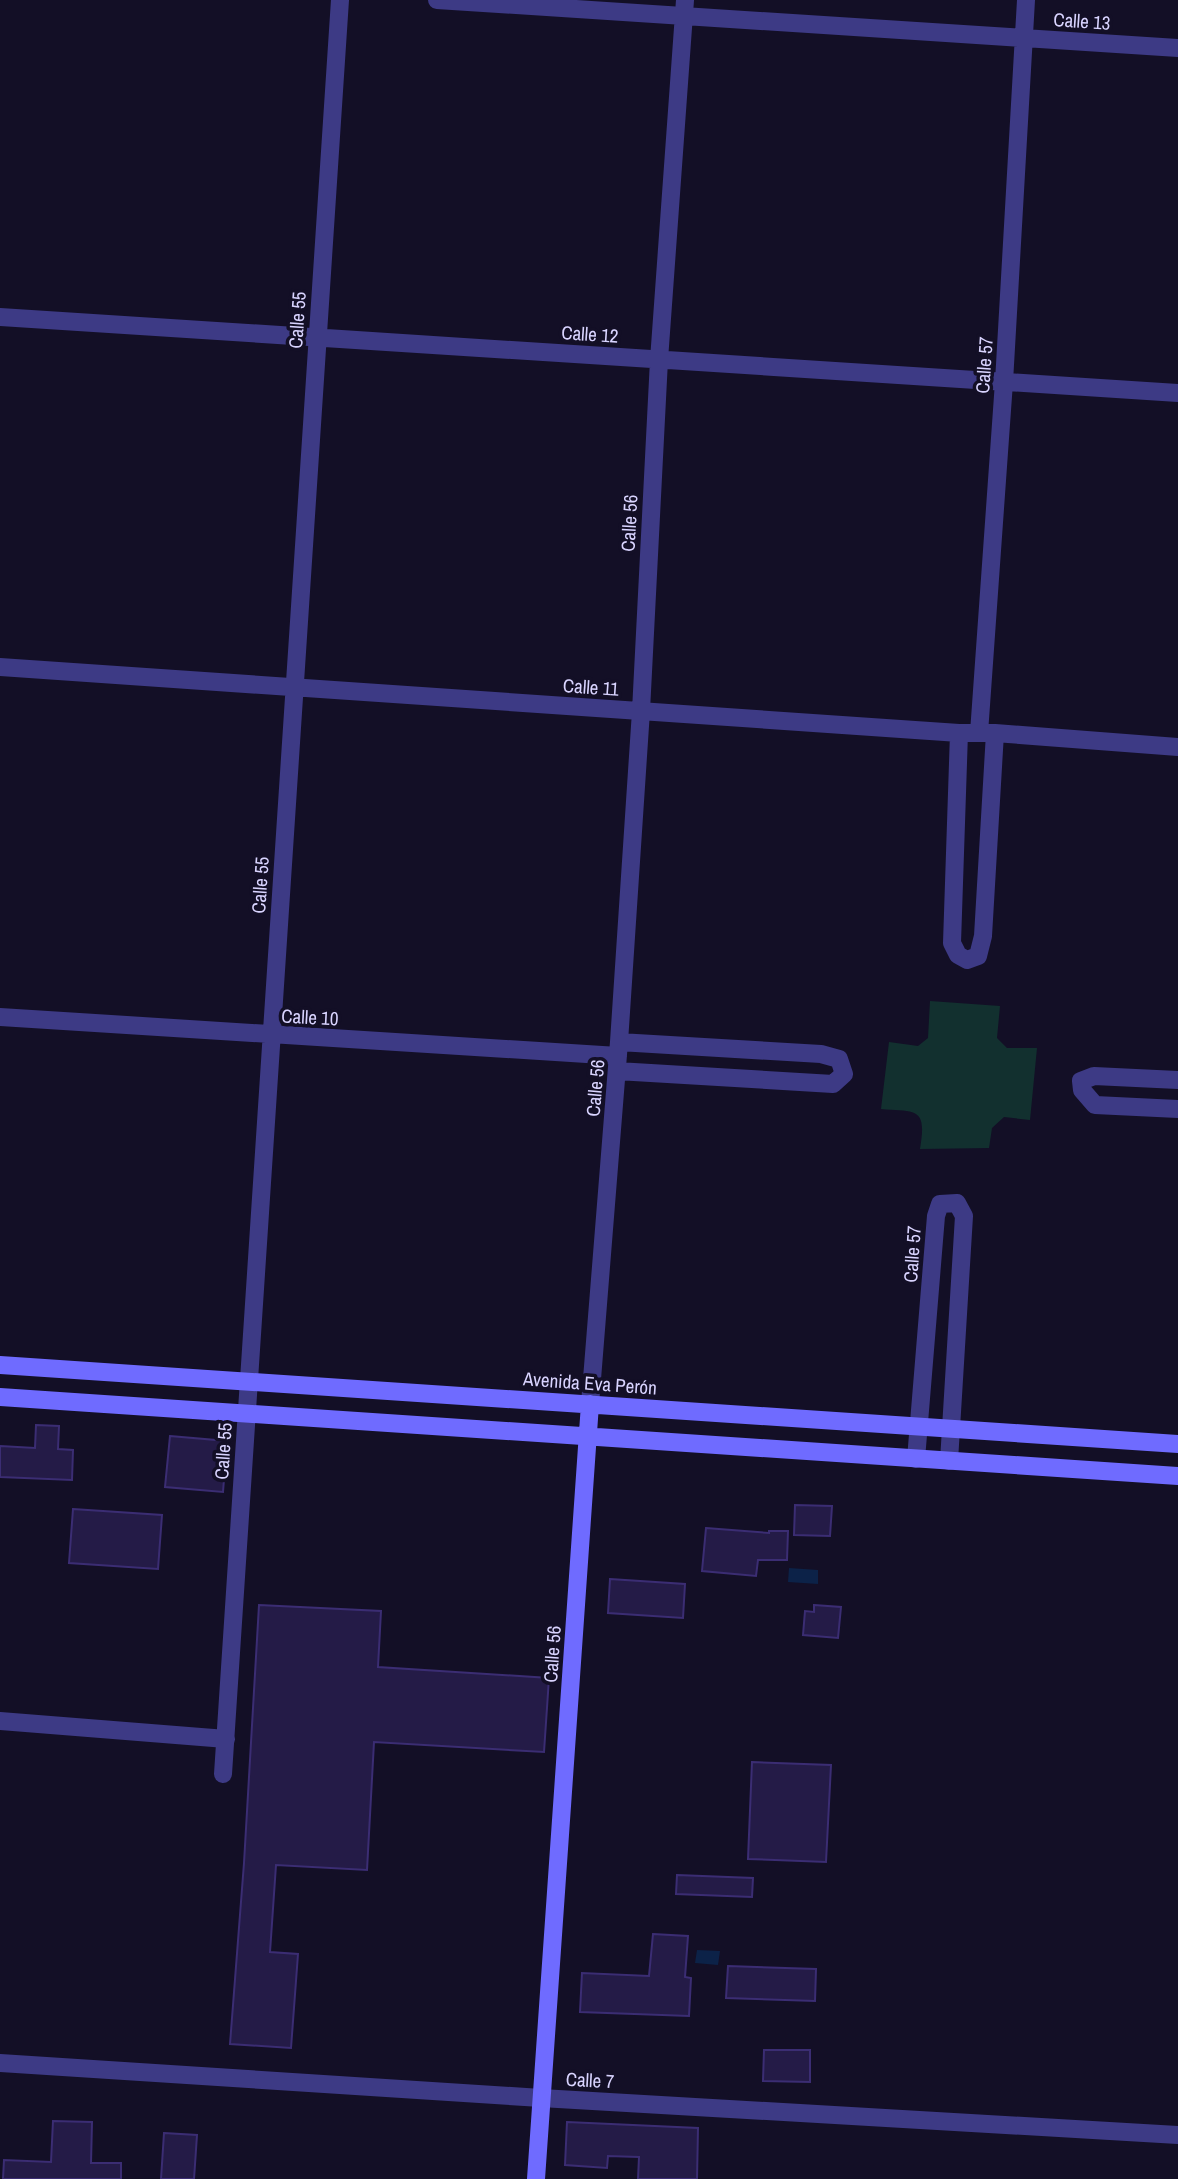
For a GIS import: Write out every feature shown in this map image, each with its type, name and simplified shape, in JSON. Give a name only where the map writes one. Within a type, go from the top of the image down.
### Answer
[{"type":"main road","name":"Avenida Eva Perón","points":[[0,1365],[1178,1444]]},
{"type":"main road","points":[[0,1397],[1178,1476]]},
{"type":"main road","name":"Calle 56","points":[[536,2179],[590,1404]]},
{"type":"street","name":"Calle 55","points":[[223,1774],[340,0]]},
{"type":"street","name":"Calle 13","points":[[438,0],[684,8],[1024,38],[1178,48]]},
{"type":"street","name":"Calle 57","points":[[959,733],[952,943],[958,955],[967,960],[978,956],[983,936],[987,733],[1026,0]]},
{"type":"street","name":"Calle 56","points":[[590,1404],[618,1056],[641,711],[659,360],[684,8]]},
{"type":"street","name":"Calle 12","points":[[0,317],[1178,393]]},
{"type":"street","name":"Calle 11","points":[[0,667],[1178,747]]},
{"type":"street","name":"Calle 10","points":[[0,1017],[618,1056],[821,1054],[839,1059],[844,1074],[833,1084],[618,1056]]},
{"type":"street","points":[[1178,1080],[1094,1076],[1081,1081],[1082,1090],[1095,1105],[1178,1109]]},
{"type":"street","name":"Calle 57","points":[[916,1459],[936,1216],[940,1204],[957,1203],[964,1216],[949,1461]]},
{"type":"street","points":[[0,1721],[226,1739]]},
{"type":"street","name":"Calle 7","points":[[0,2063],[1178,2135]]},
{"type":"green space","points":[[930,1001],[1000,1006],[997,1038],[1007,1048],[1037,1048],[1030,1120],[1004,1117],[992,1128],[989,1148],[920,1149],[922,1125],[917,1114],[881,1109],[889,1042],[918,1046],[928,1038]]},
{"type":"water","points":[[789,1568],[818,1570],[818,1584],[788,1582]]},
{"type":"water","points":[[697,1950],[720,1951],[718,1965],[695,1963]]},
{"type":"building","points":[[36,1425],[59,1426],[58,1449],[73,1450],[72,1480],[0,1477],[0,1446],[35,1448]]},
{"type":"building","points":[[170,1436],[227,1441],[223,1492],[165,1487]]},
{"type":"building","points":[[795,1505],[832,1506],[830,1536],[794,1535]]},
{"type":"building","points":[[73,1509],[162,1515],[158,1569],[69,1563]]},
{"type":"building","points":[[706,1528],[769,1533],[788,1531],[787,1560],[758,1560],[756,1576],[702,1571]]},
{"type":"building","points":[[610,1579],[685,1584],[683,1618],[608,1613]]},
{"type":"building","points":[[259,1605],[381,1611],[378,1667],[549,1678],[544,1752],[374,1742],[367,1870],[276,1865],[270,1952],[298,1954],[291,2048],[230,2044]]},
{"type":"building","points":[[814,1605],[841,1607],[838,1638],[803,1635],[805,1611],[814,1612]]},
{"type":"building","points":[[752,1762],[831,1765],[826,1862],[748,1859]]},
{"type":"building","points":[[677,1875],[753,1878],[752,1897],[676,1894]]},
{"type":"building","points":[[653,1934],[688,1936],[685,1977],[691,1978],[689,2016],[580,2012],[582,1973],[649,1976]]},
{"type":"building","points":[[728,1966],[816,1969],[815,2001],[726,1998]]},
{"type":"building","points":[[764,2050],[810,2050],[810,2082],[763,2081]]},
{"type":"building","points":[[53,2121],[92,2122],[91,2163],[121,2163],[121,2179],[3,2179],[4,2160],[51,2162]]},
{"type":"building","points":[[567,2122],[698,2128],[697,2179],[638,2179],[639,2157],[608,2156],[607,2168],[565,2165]]},
{"type":"building","points":[[164,2133],[197,2135],[194,2179],[161,2179]]}]
